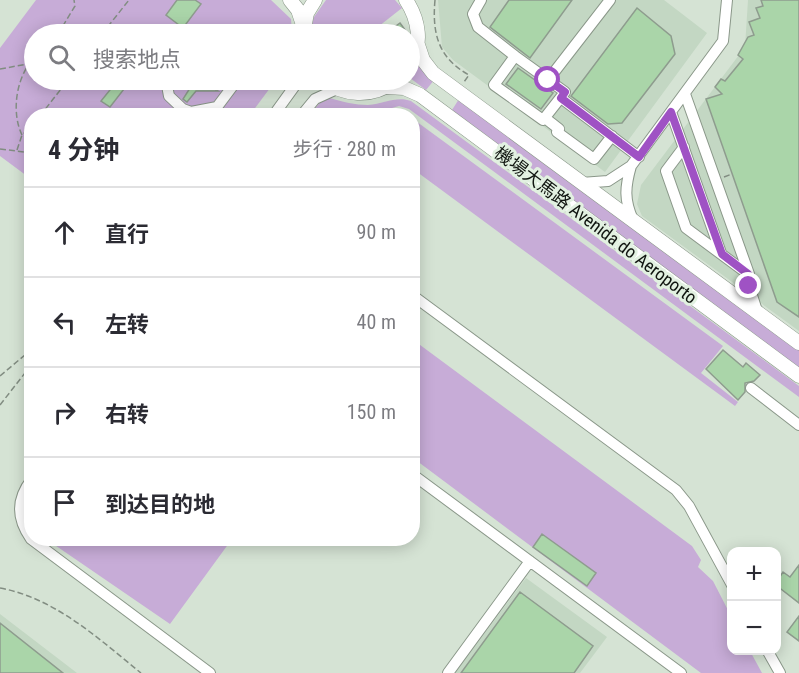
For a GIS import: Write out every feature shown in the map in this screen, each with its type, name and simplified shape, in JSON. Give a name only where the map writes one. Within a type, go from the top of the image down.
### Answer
[{"type":"main road","points":[[290,0],[298,10],[302,24]]},
{"type":"main road","points":[[305,24],[315,0]]},
{"type":"main road","points":[[406,0],[417,24]]},
{"type":"main road","name":"機場大馬路 Avenida do Aeroporto","points":[[420,52],[433,73],[799,343]]},
{"type":"main road","points":[[347,90],[362,93],[371,90]]},
{"type":"main road","name":"機場大馬路 Avenida do Aeroporto","points":[[409,90],[420,95],[799,376]]},
{"type":"street","points":[[414,14],[419,0]]},
{"type":"street","points":[[481,0],[472,14],[478,27],[565,92],[545,118]]},
{"type":"street","points":[[548,80],[610,0]]},
{"type":"street","points":[[581,183],[608,181],[631,166],[639,157],[723,41],[727,0]]},
{"type":"street","points":[[515,56],[494,85],[543,120],[545,118],[559,129],[557,132],[594,159],[612,136]]},
{"type":"street","points":[[168,90],[169,96],[182,108]]},
{"type":"street","points":[[212,108],[217,107],[230,90]]},
{"type":"street","points":[[279,108],[292,90]]},
{"type":"street","points":[[308,108],[315,99],[333,90]]},
{"type":"street","points":[[685,94],[748,274],[749,286],[759,314]]},
{"type":"street","points":[[561,98],[639,157]]},
{"type":"street","points":[[671,112],[722,254]]},
{"type":"street","points":[[684,147],[666,171],[686,228],[748,274]]},
{"type":"street","points":[[631,166],[625,189],[626,205],[634,221]]},
{"type":"street","points":[[420,301],[676,490],[693,514],[727,576]]},
{"type":"street","points":[[751,388],[799,425]]},
{"type":"street","points":[[420,480],[681,673]]},
{"type":"street","points":[[24,490],[19,504],[20,516],[24,524]]},
{"type":"street","points":[[40,546],[210,673]]},
{"type":"street","points":[[448,673],[530,561]]},
{"type":"street","points":[[769,655],[780,673]]},
{"type":"path","points":[[64,24],[75,6],[74,0]]},
{"type":"path","points":[[110,24],[129,0]]},
{"type":"path","points":[[0,69],[24,65]]},
{"type":"path","points":[[17,150],[22,135],[15,106],[24,73]]},
{"type":"path","points":[[46,108],[60,90]]},
{"type":"path","points":[[0,149],[24,151]]},
{"type":"path","points":[[0,376],[24,356]]},
{"type":"path","points":[[0,405],[24,374]]},
{"type":"path","points":[[0,588],[22,592],[59,610],[141,673]]},
{"type":"shaded area","points":[[36,0],[271,0],[291,19],[291,24],[24,24],[24,90],[269,90],[255,108],[24,108],[24,174],[0,156],[0,48]]},
{"type":"shaded area","points":[[326,0],[395,0],[402,8],[382,24],[312,24],[314,17]]},
{"type":"shaded area","points":[[438,0],[664,0],[707,33],[605,172],[453,60],[442,47]]},
{"type":"shaded area","points":[[748,0],[799,0],[799,331],[642,216],[637,204],[641,185],[745,47]]},
{"type":"shaded area","points":[[420,63],[435,79],[426,90],[420,86]]},
{"type":"shaded area","points":[[330,98],[363,105],[400,99],[411,101],[799,386],[799,397],[420,117],[420,108],[399,106],[392,108],[316,108],[322,100]]},
{"type":"shaded area","points":[[459,99],[799,350],[799,368],[452,110]]},
{"type":"shaded area","points":[[420,124],[723,346],[701,373],[738,402],[735,406],[420,174]]},
{"type":"shaded area","points":[[420,345],[692,546],[701,560],[698,567],[713,581],[727,608],[727,655],[752,655],[762,673],[701,673],[420,463]]},
{"type":"shaded area","points":[[56,546],[227,546],[170,624]]},
{"type":"shaded area","points":[[526,578],[607,637],[580,673],[455,673]]},
{"type":"shaded area","points":[[0,614],[77,673],[0,673]]},
{"type":"building","points":[[177,0],[195,0],[201,4],[186,24],[178,24],[166,15]]},
{"type":"building","points":[[509,0],[572,0],[530,58],[490,27]]},
{"type":"building","points":[[761,0],[799,0],[799,317],[777,302],[706,99],[722,94],[715,87],[721,79],[725,81],[743,59],[738,55],[748,37],[754,35],[749,22],[760,18],[756,8],[763,6]]},
{"type":"building","points":[[637,8],[671,36],[675,54],[622,123],[608,124],[571,96]]},
{"type":"building","points":[[518,68],[553,93],[541,109],[506,84]]},
{"type":"building","points":[[110,90],[123,90],[110,107],[101,101]]},
{"type":"building","points":[[189,90],[218,91],[196,91],[187,102],[183,99]]},
{"type":"building","points":[[723,350],[743,367],[746,363],[760,375],[754,381],[745,383],[745,392],[738,400],[706,369]]},
{"type":"building","points":[[542,534],[596,573],[587,586],[533,547]]},
{"type":"building","points":[[799,565],[799,603],[781,589],[783,572],[790,577]]},
{"type":"building","points":[[520,592],[593,646],[574,673],[461,673]]},
{"type":"building","points":[[799,616],[799,641],[787,632]]},
{"type":"building","points":[[0,623],[63,673],[0,673]]},
{"type":"route","points":[[548,80],[565,92],[561,98],[639,157],[671,112],[722,254],[748,274],[749,286]]}]
